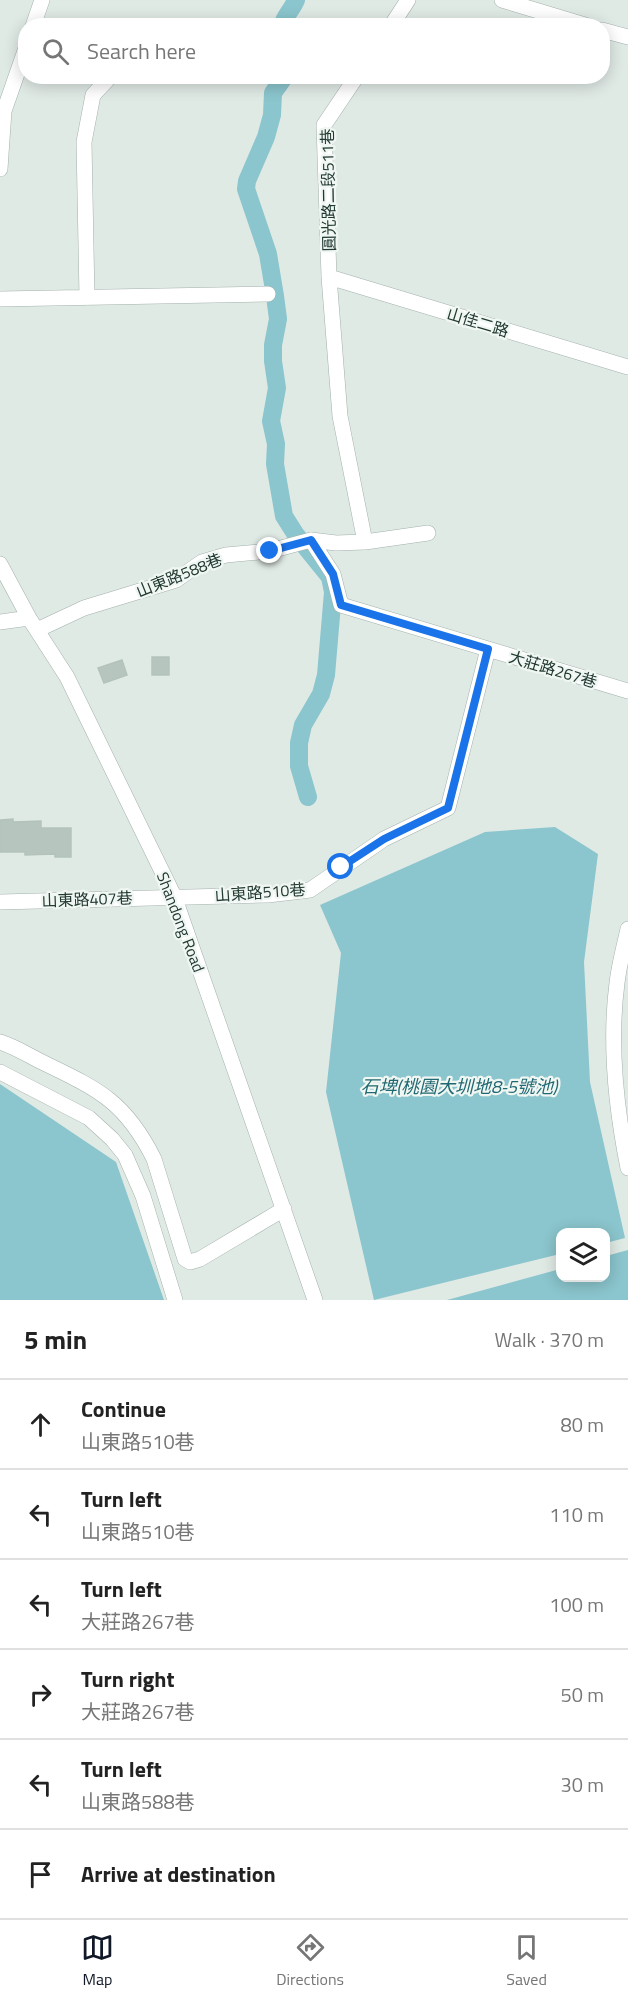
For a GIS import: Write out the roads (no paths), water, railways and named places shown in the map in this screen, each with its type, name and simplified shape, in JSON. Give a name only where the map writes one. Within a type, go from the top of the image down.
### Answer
[{"type":"street","points":[[36,18],[42,0]]},
{"type":"street","points":[[396,18],[408,0]]},
{"type":"street","points":[[502,0],[562,18]]},
{"type":"street","points":[[610,32],[628,37]]},
{"type":"street","points":[[0,169],[2,111],[18,69]]},
{"type":"street","points":[[87,298],[84,142],[93,95],[103,84]]},
{"type":"street","name":"圓光路二段511巷","points":[[329,277],[324,125],[352,84]]},
{"type":"street","points":[[329,277],[340,416],[365,542]]},
{"type":"street","name":"山佳二路","points":[[329,277],[628,368]]},
{"type":"street","points":[[0,299],[268,294]]},
{"type":"street","name":"山東路588巷","points":[[0,622],[33,624],[176,580],[202,562],[226,555],[270,551],[311,540],[336,543],[365,542],[429,533]]},
{"type":"street","name":"大莊路267巷","points":[[311,540],[333,574],[341,605],[628,691]]},
{"type":"street","name":"Shandong Road","points":[[0,564],[33,624],[67,677],[174,896],[315,1300]]},
{"type":"street","name":"山東路510巷","points":[[174,896],[268,895],[310,890],[384,839],[448,808],[488,649]]},
{"type":"street","name":"山東路407巷","points":[[0,902],[174,896]]},
{"type":"street","points":[[628,929],[617,983],[614,1026],[621,1060],[618,1120],[628,1168]]},
{"type":"street","points":[[0,1042],[86,1084],[124,1112],[147,1144],[154,1159],[184,1260],[190,1262],[200,1259],[284,1209]]},
{"type":"street","points":[[0,1072],[89,1119],[112,1139],[125,1155],[142,1196],[175,1300]]},
{"type":"water","name":"石埤(桃園大圳地8-5號池)","points":[[555,827],[598,854],[584,962],[590,1082],[625,1238],[610,1242],[610,1228],[556,1228],[556,1255],[374,1300],[326,1092],[341,953],[320,905],[485,832]]},
{"type":"water","points":[[0,1084],[116,1162],[164,1300],[0,1300]]},
{"type":"water","points":[[628,1250],[628,1300],[447,1300],[556,1270],[556,1282],[610,1282],[610,1255]]},
{"type":"waterway","points":[[286,18],[296,0]]},
{"type":"waterway","points":[[279,84],[273,93],[272,115],[266,137],[247,181],[246,189],[268,254],[278,319],[273,345],[277,388],[271,421],[276,444],[275,464],[284,516],[296,535],[330,577],[333,592],[326,675],[321,694],[303,725],[299,743],[299,766],[308,797]]}]
